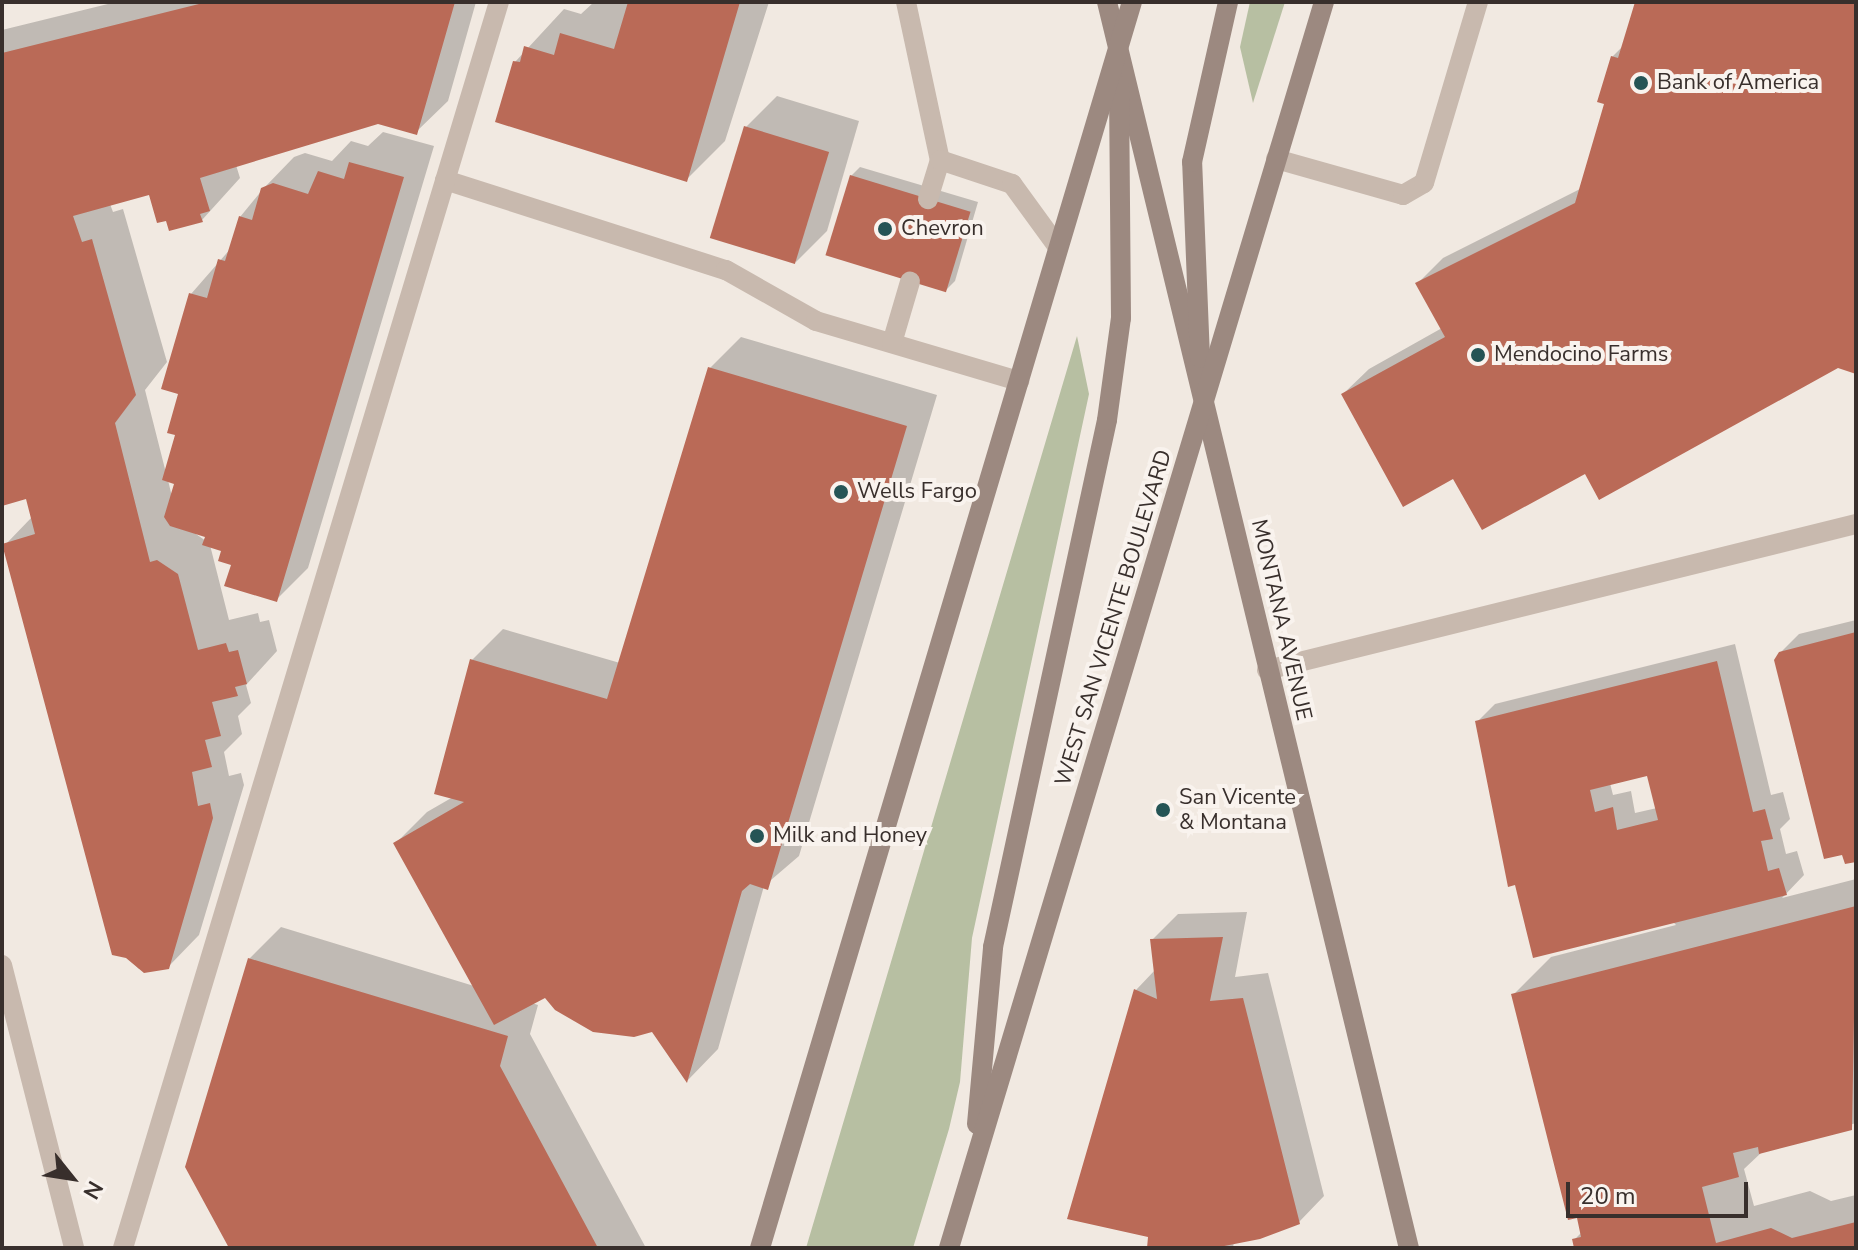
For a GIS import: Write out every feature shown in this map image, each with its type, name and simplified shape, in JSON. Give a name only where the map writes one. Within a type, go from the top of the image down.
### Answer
[{"type":"main road","name":"MONTANA AVENUE","points":[[1107,2],[1202,406],[1249,578],[1267,670],[1409,1248]]},
{"type":"main road","points":[[760,1248],[1132,2]]},
{"type":"main road","points":[[1202,406],[1192,162],[1228,2]]},
{"type":"main road","name":"WEST SAN VICENTE BOULEVARD","points":[[949,1248],[1324,2]]},
{"type":"main road","points":[[973,1164],[993,947],[1107,420],[1121,318],[1119,47]]},
{"type":"street","points":[[123,1248],[499,2]]},
{"type":"street","points":[[906,2],[940,160],[928,199]]},
{"type":"street","points":[[1276,159],[1403,195],[1424,183],[1478,2]]},
{"type":"street","points":[[940,160],[1012,184],[1058,247]]},
{"type":"street","points":[[445,180],[726,270],[816,321],[1019,381]]},
{"type":"street","points":[[892,343],[910,282]]},
{"type":"street","points":[[1267,670],[1856,524]]},
{"type":"street","points":[[2,965],[74,1248]]},
{"type":"green space","points":[[1250,2],[1285,2],[1253,103],[1240,47]]},
{"type":"green space","points":[[1077,336],[1089,394],[972,938],[960,1082],[949,1129],[913,1248],[806,1248]]},
{"type":"building","points":[[207,2],[455,2],[417,135],[378,124],[200,178],[210,211],[200,214],[203,222],[169,231],[166,221],[157,223],[149,195],[73,216],[82,242],[92,239],[136,395],[115,423],[150,562],[157,560],[178,574],[198,650],[226,643],[229,652],[238,650],[247,684],[235,687],[238,696],[212,702],[221,736],[205,740],[212,767],[192,772],[198,806],[210,803],[213,818],[169,969],[144,973],[126,958],[112,955],[2,544],[35,534],[26,499],[2,506],[2,53]]},
{"type":"building","points":[[628,2],[740,2],[687,182],[495,122],[513,61],[520,62],[524,46],[554,55],[560,33],[614,49]]},
{"type":"building","points":[[1635,2],[1856,2],[1856,374],[1838,368],[1599,500],[1585,474],[1482,530],[1453,479],[1403,507],[1341,394],[1445,337],[1415,283],[1575,203],[1604,104],[1597,102],[1611,56],[1618,58]]},
{"type":"building","points":[[744,126],[829,152],[795,264],[710,238]]},
{"type":"building","points":[[349,162],[404,177],[277,602],[224,586],[231,565],[218,561],[221,551],[202,545],[205,537],[170,526],[164,517],[174,484],[162,480],[175,435],[167,433],[178,394],[161,389],[189,293],[207,298],[218,259],[225,261],[239,216],[252,220],[261,188],[273,183],[308,194],[318,171],[344,179]]},
{"type":"building","points":[[850,175],[970,212],[946,292],[825,255]]},
{"type":"building","points":[[708,367],[907,426],[768,890],[750,884],[742,891],[687,1083],[652,1032],[634,1037],[593,1032],[555,1010],[545,998],[494,1025],[393,843],[464,802],[434,794],[470,659],[607,699]]},
{"type":"building","points":[[1856,632],[1856,862],[1845,864],[1842,855],[1824,859],[1774,660],[1779,652]]},
{"type":"building","points":[[1717,661],[1753,812],[1765,809],[1773,839],[1761,841],[1768,871],[1779,868],[1787,895],[1533,958],[1515,885],[1508,887],[1475,721]],"holes":[[[1647,776],[1658,820],[1617,830],[1613,807],[1595,812],[1590,790]]]},
{"type":"building","points":[[1856,906],[1852,1130],[1759,1154],[1758,1147],[1733,1153],[1739,1177],[1702,1187],[1716,1243],[1771,1228],[1792,1238],[1856,1222],[1856,1248],[1574,1248],[1572,1239],[1581,1237],[1577,1218],[1568,1220],[1511,994]]},
{"type":"building","points":[[1223,937],[1210,1001],[1243,998],[1300,1224],[1260,1239],[1214,1248],[1147,1248],[1148,1237],[1067,1219],[1134,989],[1157,999],[1150,939]]},
{"type":"building","points":[[248,958],[508,1036],[500,1066],[598,1248],[229,1248],[185,1167]]},
{"type":"place","name":"Bank of America","points":[[1641,83]]},
{"type":"place","name":"Chevron","points":[[885,229]]},
{"type":"place","name":"Mendocino Farms","points":[[1478,355]]},
{"type":"place","name":"Wells Fargo","points":[[841,492]]},
{"type":"place","name":"San Vicente & Montana","points":[[1163,810]]},
{"type":"place","name":"Milk and Honey","points":[[757,836]]}]
